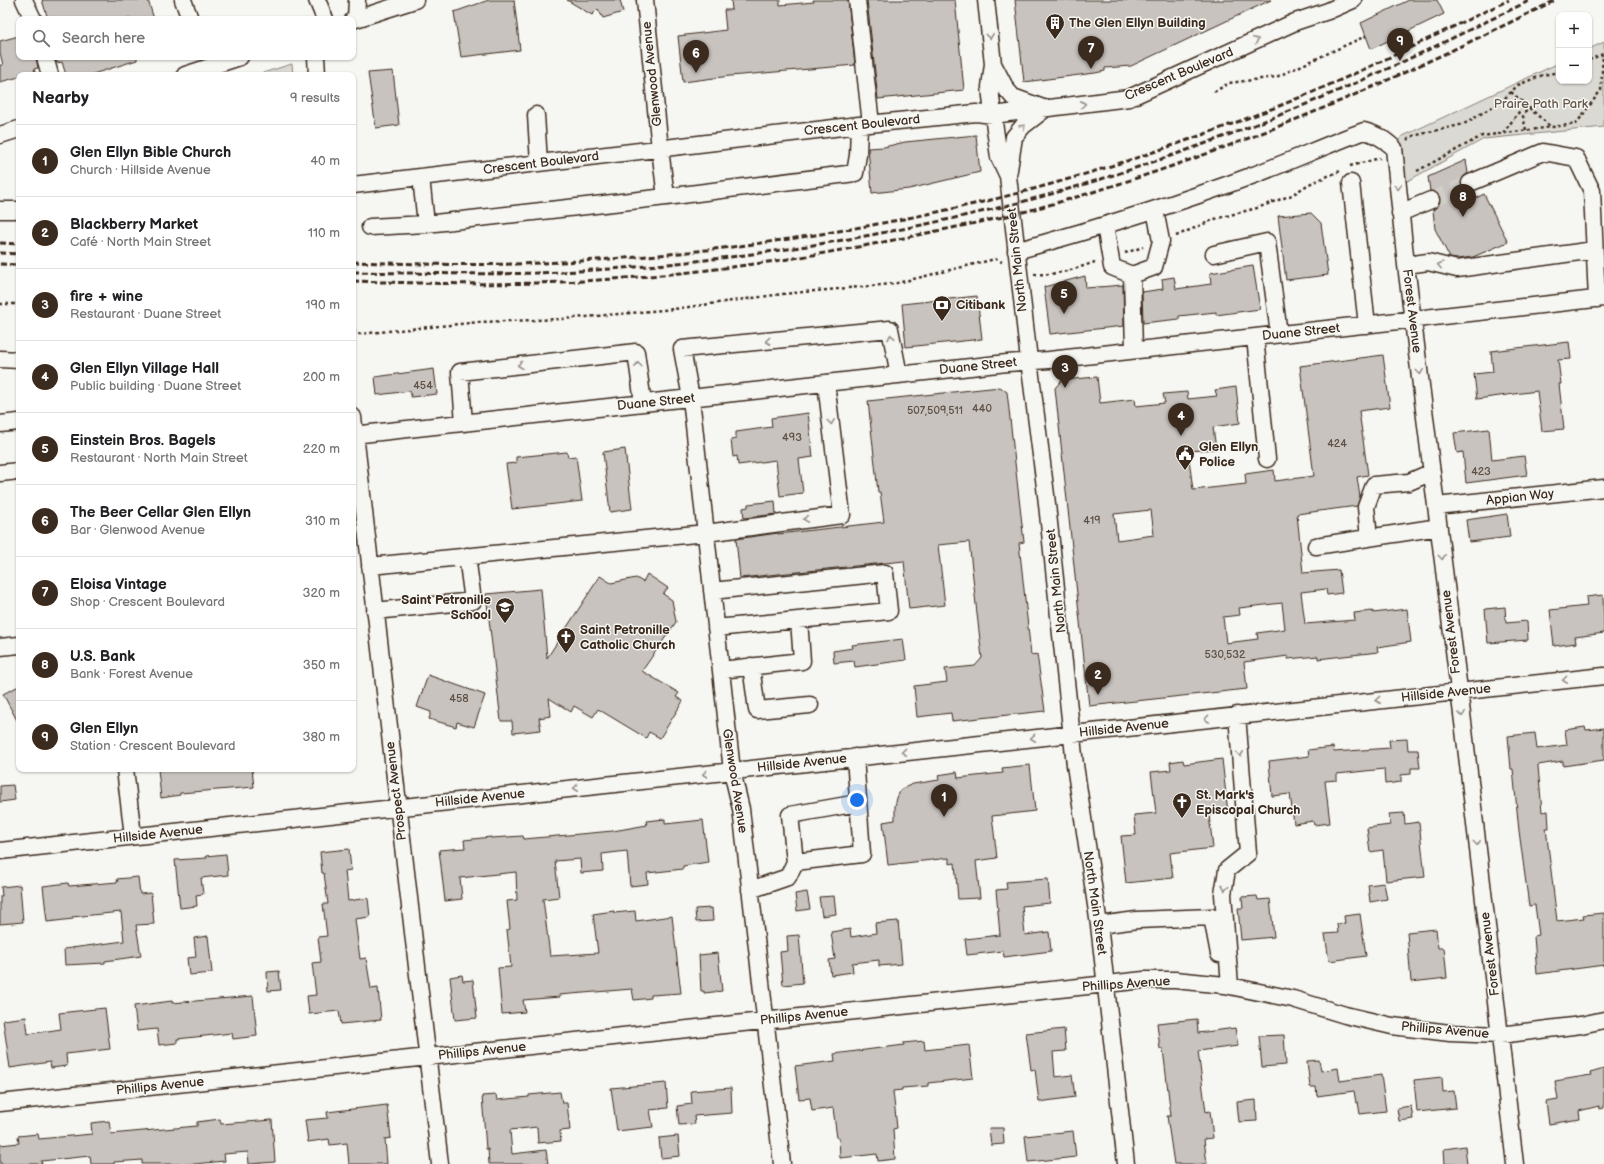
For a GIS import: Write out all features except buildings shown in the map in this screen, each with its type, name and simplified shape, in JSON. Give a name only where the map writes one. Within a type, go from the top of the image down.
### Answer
[{"type":"street","points":[[24,0],[32,16]]},
{"type":"street","points":[[183,0],[189,16]]},
{"type":"street","points":[[317,0],[324,16]]},
{"type":"street","points":[[355,16],[357,0]]},
{"type":"street","points":[[356,19],[386,4],[415,0]]},
{"type":"street","name":"Glenwood Avenue","points":[[645,0],[666,197]]},
{"type":"street","points":[[370,228],[426,224],[666,197],[855,172],[865,124],[857,0]]},
{"type":"street","name":"North Main Street","points":[[986,0],[993,64],[990,87],[993,115],[999,157],[1008,176],[1046,495],[1075,765],[1099,925],[1126,1164]]},
{"type":"street","points":[[1295,22],[1317,9],[1327,0]]},
{"type":"street","name":"Crescent Boulevard","points":[[356,185],[865,124],[976,113],[993,115],[1129,98],[1295,22],[1328,11],[1353,0]]},
{"type":"street","points":[[46,60],[49,72]]},
{"type":"street","points":[[190,72],[204,63],[222,60]]},
{"type":"street","points":[[316,60],[317,72]]},
{"type":"street","points":[[993,64],[1006,89],[1013,97],[1045,109]]},
{"type":"street","points":[[1008,176],[1014,137],[1023,126],[1045,109]]},
{"type":"street","points":[[536,115],[539,163]]},
{"type":"street","points":[[0,135],[16,130]]},
{"type":"street","points":[[1016,251],[1155,210],[1249,177],[1364,131],[1382,138],[1394,148]]},
{"type":"street","name":"Forest Avenue","points":[[1394,148],[1406,265],[1439,527],[1515,1164]]},
{"type":"street","points":[[1470,184],[1543,152],[1576,158],[1592,191],[1594,250],[1601,298]]},
{"type":"street","points":[[421,177],[426,224]]},
{"type":"street","points":[[1351,183],[1367,325]]},
{"type":"street","points":[[1400,213],[1431,200]]},
{"type":"street","points":[[0,210],[16,210]]},
{"type":"street","points":[[1105,225],[1112,268],[1132,275],[1154,266],[1161,241],[1155,210]]},
{"type":"street","points":[[1214,254],[1267,242],[1278,334]]},
{"type":"street","points":[[1406,265],[1428,262],[1457,269],[1594,250]]},
{"type":"street","points":[[1132,275],[1134,350]]},
{"type":"street","name":"Duane Street","points":[[356,434],[1029,360],[1049,360],[1601,298]]},
{"type":"street","name":"Glenwood Avenue","points":[[782,1164],[741,809],[732,771],[691,398],[682,349],[890,329],[899,375]]},
{"type":"street","points":[[1255,337],[1267,459]]},
{"type":"street","points":[[464,423],[460,372],[636,352],[642,403]]},
{"type":"street","points":[[0,359],[16,360]]},
{"type":"street","points":[[370,566],[706,533],[842,514],[826,383]]},
{"type":"street","points":[[0,424],[16,422]]},
{"type":"street","name":"Prospect Avenue","points":[[356,450],[440,1164]]},
{"type":"street","points":[[0,473],[16,471]]},
{"type":"street","points":[[1369,538],[1366,507],[1374,485],[1409,482],[1432,472]]},
{"type":"street","name":"Appian Way","points":[[1436,506],[1604,488]]},
{"type":"street","points":[[1316,546],[1439,527]]},
{"type":"street","points":[[375,611],[472,601],[467,556]]},
{"type":"street","points":[[712,591],[885,573],[889,611],[716,628]]},
{"type":"street","points":[[721,670],[802,661],[798,620]]},
{"type":"street","points":[[0,644],[16,645]]},
{"type":"street","points":[[751,666],[757,710],[810,705]]},
{"type":"street","name":"Hillside Avenue","points":[[0,851],[1604,676]]},
{"type":"street","points":[[1225,985],[1223,894],[1227,870],[1248,853],[1237,715]]},
{"type":"street","points":[[795,862],[862,854],[855,757]]},
{"type":"street","points":[[126,772],[133,836]]},
{"type":"street","points":[[750,890],[788,877],[795,862],[790,815],[858,803]]},
{"type":"street","points":[[1099,925],[1137,920],[1212,917],[1225,985]]},
{"type":"street","name":"Phillips Avenue","points":[[0,1103],[1144,980],[1175,980],[1225,985],[1293,999],[1339,1014],[1392,1026],[1444,1032],[1500,1035],[1581,1025],[1604,1020]]},
{"type":"path","points":[[1214,92],[1229,82],[1276,77],[1366,36]]},
{"type":"path","points":[[1417,171],[1482,136],[1576,124],[1601,90],[1604,53],[1592,59]]},
{"type":"path","points":[[1347,167],[1380,158],[1413,136],[1464,124],[1502,101],[1518,85],[1543,75],[1556,73]]},
{"type":"path","points":[[1512,92],[1551,127]]},
{"type":"path","points":[[1503,133],[1525,104]]},
{"type":"path","points":[[1526,130],[1523,116],[1528,107]]},
{"type":"path","points":[[1032,274],[1049,275],[1064,273],[1161,241],[1215,219],[1257,208],[1292,195],[1309,184],[1341,170]]},
{"type":"path","points":[[356,332],[359,334],[480,322],[563,319],[674,309],[782,294],[893,284],[995,259]]},
{"type":"path","points":[[0,304],[16,304]]},
{"type":"green space","name":"Praire Path Park","points":[[1604,42],[1604,127],[1484,139],[1402,184],[1398,149],[1401,137],[1556,64],[1556,84],[1592,84],[1592,48]]},
{"type":"green space","points":[[292,64],[293,72],[266,72]]},
{"type":"tunnel","points":[[1431,200],[1470,183]]},
{"type":"railway","points":[[356,262],[517,264],[653,256],[709,250],[821,234],[987,201],[1024,192],[1098,170],[1207,133],[1279,106],[1366,68],[1509,0]]},
{"type":"railway","points":[[356,272],[514,274],[616,269],[733,257],[878,234],[937,222],[1082,185],[1160,160],[1236,132],[1350,86],[1531,0]]},
{"type":"railway","points":[[356,281],[444,284],[512,284],[584,281],[683,273],[830,252],[966,225],[1031,210],[1129,181],[1226,147],[1368,89],[1468,43],[1556,0]]},
{"type":"railway","points":[[0,243],[16,244]]},
{"type":"railway","points":[[0,253],[16,254]]},
{"type":"railway","points":[[0,264],[16,265]]},
{"type":"place","name":"The Glen Ellyn Building","points":[[1055,40]]},
{"type":"place","name":"Glen Ellyn","points":[[1400,61]]},
{"type":"place","name":"Eloisa Vintage","points":[[1091,69]]},
{"type":"place","name":"The Beer Cellar Glen Ellyn","points":[[696,73]]},
{"type":"place","name":"U.S. Bank","points":[[1463,217]]},
{"type":"place","name":"Einstein Bros. Bagels","points":[[1064,314]]},
{"type":"place","name":"Citibank","points":[[942,322]]},
{"type":"place","name":"fire + wine","points":[[1065,388]]},
{"type":"place","name":"Glen Ellyn Village Hall","points":[[1181,436]]},
{"type":"place","name":"Glen Ellyn Police","points":[[1185,471]]},
{"type":"place","name":"Saint Petronille School","points":[[505,624]]},
{"type":"place","name":"Saint Petronille Catholic Church","points":[[566,654]]},
{"type":"place","name":"Blackberry Market","points":[[1098,695]]},
{"type":"place","name":"Glen Ellyn Bible Church","points":[[944,817]]},
{"type":"place","name":"St. Mark's Episcopal Church","points":[[1182,819]]}]
